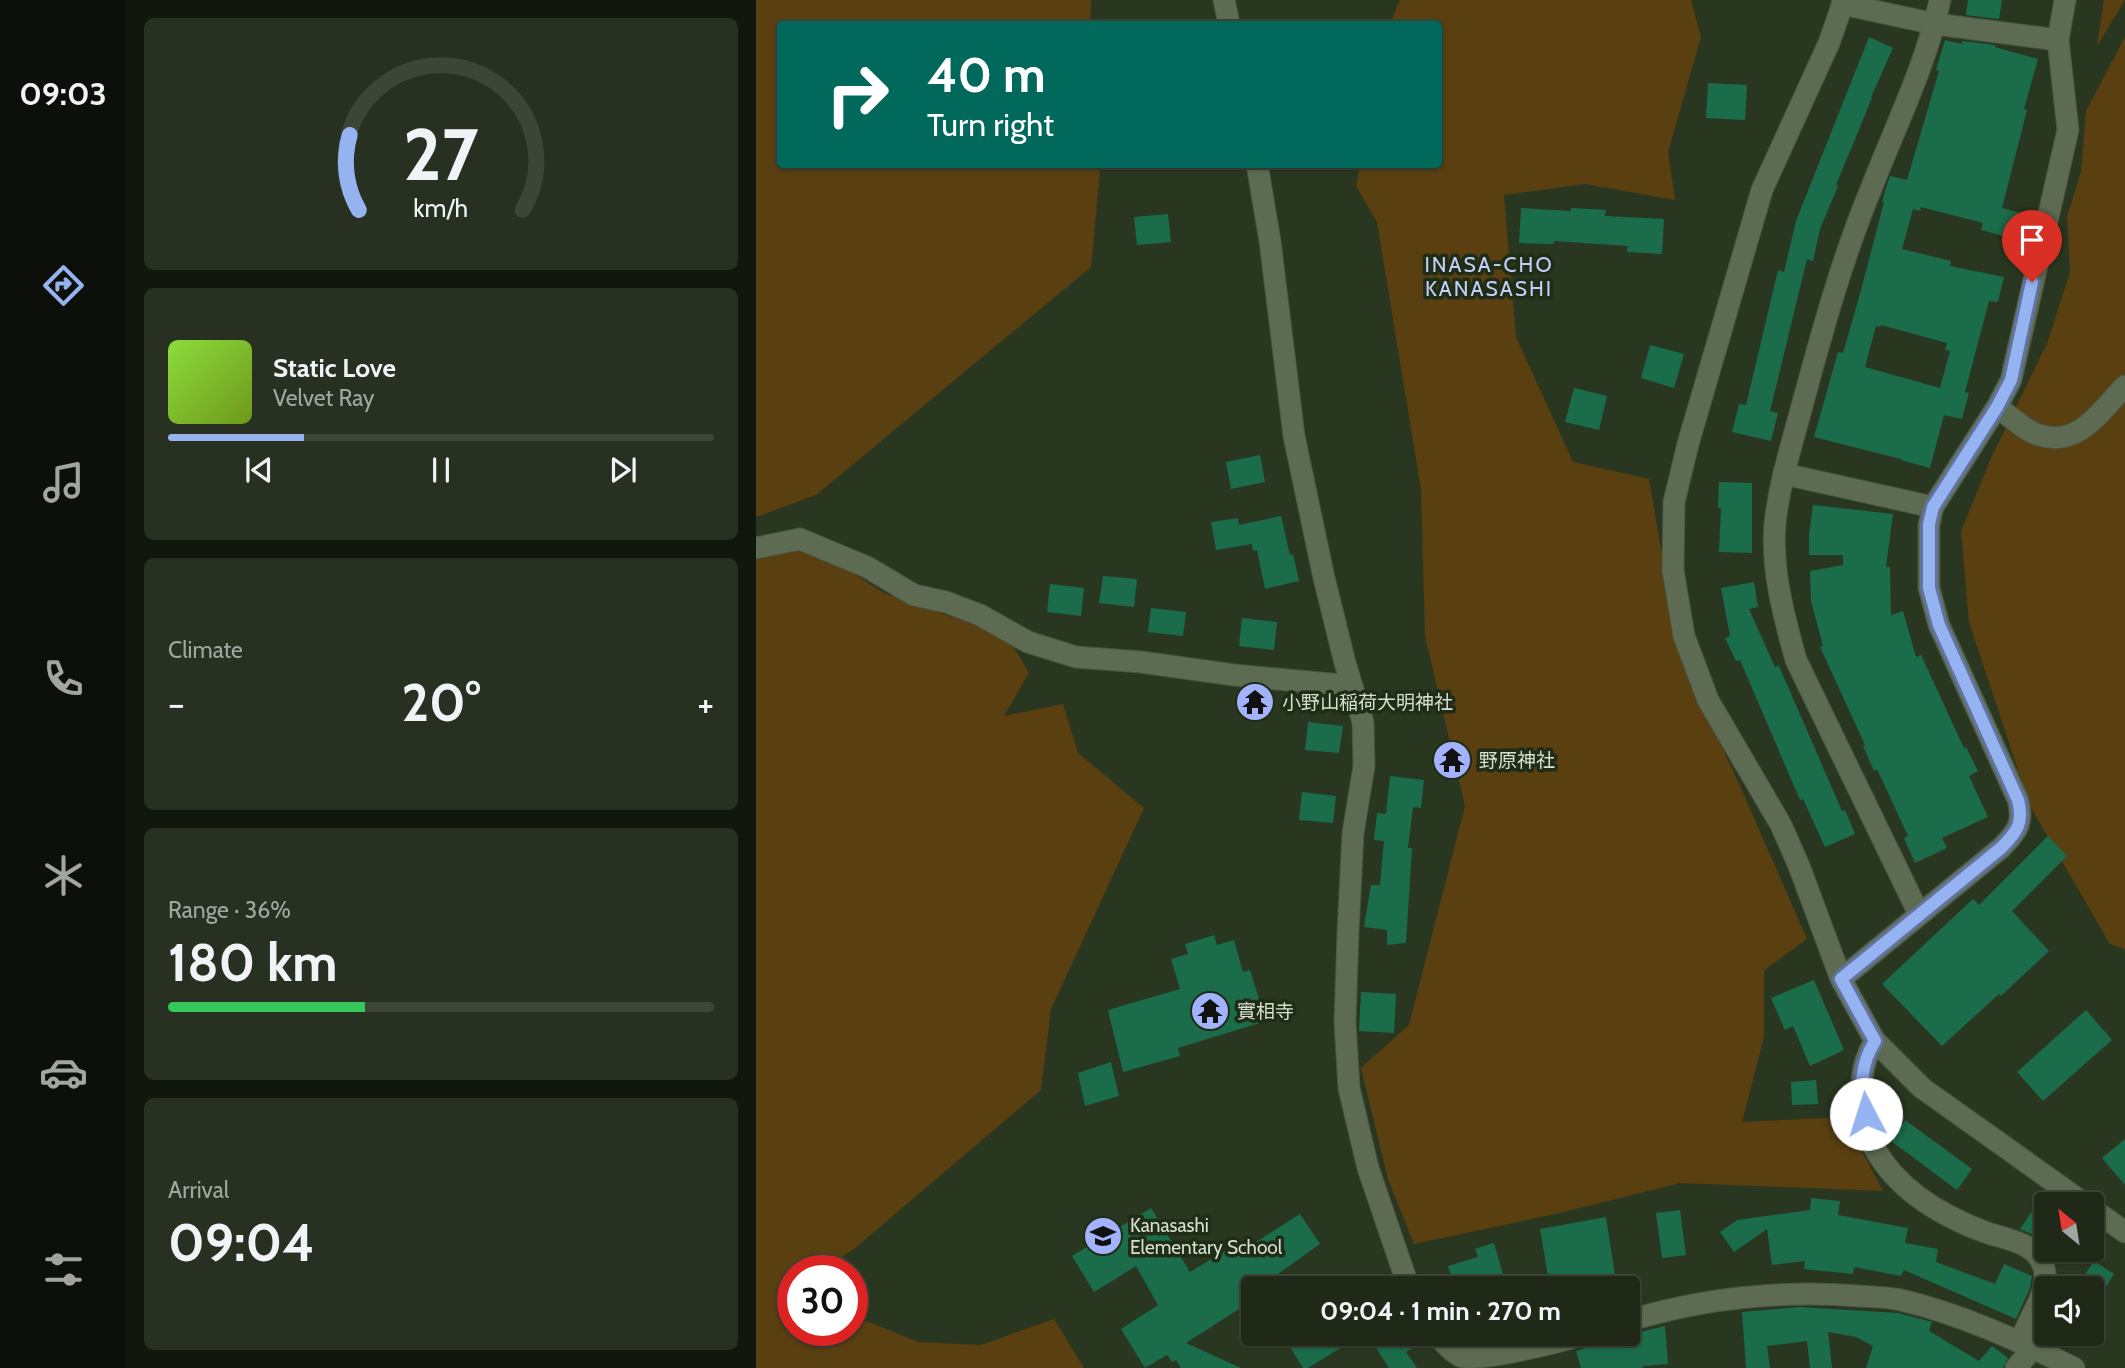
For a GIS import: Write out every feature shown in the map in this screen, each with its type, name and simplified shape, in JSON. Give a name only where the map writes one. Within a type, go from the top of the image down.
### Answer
[{"type":"street","points":[[1224,0],[1228,21]]},
{"type":"street","points":[[1919,914],[1796,660],[1784,617],[1777,575],[1775,526],[1784,474],[1849,241],[1935,23],[1940,0]]},
{"type":"street","points":[[1841,979],[2001,848],[2016,833],[2021,821],[2018,800],[1939,625],[1929,588],[1929,524],[1933,507],[1997,407],[2011,380],[2068,131],[2058,40],[2066,0]]},
{"type":"street","points":[[2058,40],[1935,23],[1843,2],[1829,43],[1762,190],[1688,444],[1674,502],[1673,570],[1684,636],[1708,700],[1781,825],[1841,979],[1875,1041],[1922,1088],[2068,1192]]},
{"type":"street","points":[[1258,168],[1270,241],[1293,436],[1324,578],[1363,722],[1364,766],[1353,833],[1345,1022],[1349,1088],[1368,1168],[1405,1276]]},
{"type":"street","points":[[1997,407],[2037,435],[2059,438],[2077,433],[2094,422],[2125,386]]},
{"type":"street","points":[[1784,474],[1933,507]]},
{"type":"street","points":[[756,548],[800,540],[867,567],[914,595],[946,602],[980,615],[1028,642],[1076,657],[1352,686]]},
{"type":"street","points":[[1875,1041],[1865,1058],[1861,1094],[1874,1148],[1900,1182],[1927,1202],[1986,1233],[2010,1238],[2028,1248],[2042,1262],[2046,1275],[2041,1296],[2023,1336],[2033,1348]]},
{"type":"street","points":[[2104,1217],[2125,1232]]},
{"type":"street","points":[[1640,1317],[1672,1308],[1728,1298],[1823,1293],[1899,1300],[1963,1319],[2074,1368]]},
{"type":"street","points":[[1447,1346],[1464,1362],[1534,1346]]},
{"type":"street","points":[[2016,1368],[2033,1348]]},
{"type":"shaded area","points":[[756,0],[1091,0],[1090,21],[777,21],[777,168],[1099,168],[1100,171],[1091,267],[816,495],[756,517]]},
{"type":"shaded area","points":[[1400,0],[1691,0],[1701,37],[1668,152],[1675,200],[1585,184],[1504,195],[1516,337],[1573,462],[1649,479],[1679,654],[1807,939],[1764,970],[1764,1037],[1742,1122],[1844,1117],[1883,1191],[1680,1183],[1555,1214],[1414,1244],[1388,1179],[1361,1068],[1409,1025],[1465,806],[1425,636],[1421,489],[1377,222],[1356,186],[1359,168],[1442,168],[1442,21],[1391,21]]},
{"type":"shaded area","points":[[2104,0],[2125,0],[2097,46]]},
{"type":"shaded area","points":[[2125,37],[2125,949],[2110,944],[2030,806],[1969,622],[1961,531],[1992,456],[2048,341],[2070,272],[2067,216],[2081,172],[2086,111]]},
{"type":"shaded area","points":[[800,539],[884,593],[1008,637],[1029,673],[1004,716],[1063,704],[1078,753],[1144,808],[1051,1009],[1041,1090],[845,1255],[777,1255],[777,1346],[868,1346],[868,1322],[918,1342],[981,1345],[1054,1319],[1084,1368],[756,1368],[756,551]]},
{"type":"building","points":[[1968,0],[2002,0],[1999,19],[1966,15]]},
{"type":"building","points":[[1869,37],[1893,48],[1836,185],[1838,186],[1820,229],[1813,261],[1807,259],[1770,411],[1778,413],[1771,441],[1732,432],[1739,404],[1746,405],[1778,270],[1784,272],[1796,221]]},
{"type":"building","points":[[1945,40],[1962,44],[1962,41],[1995,45],[2038,59],[2002,208],[2025,214],[2019,240],[1981,230],[1983,223],[1921,207],[1920,211],[1913,209],[1902,249],[1951,261],[1950,266],[2004,277],[1998,302],[1989,301],[1965,392],[1969,393],[1962,419],[1944,415],[1930,468],[1814,437],[1838,352],[1843,353],[1886,188],[1890,176],[1907,180],[1939,71],[1936,70]],"holes":[[[1881,325],[1947,343],[1945,350],[1950,351],[1940,388],[1865,367],[1876,326]]]},
{"type":"building","points":[[1708,83],[1747,85],[1745,120],[1706,118]]},
{"type":"building","points":[[1521,208],[1606,210],[1605,216],[1664,219],[1662,254],[1627,252],[1628,246],[1554,241],[1554,244],[1519,243]]},
{"type":"building","points":[[1168,214],[1171,242],[1137,245],[1134,217]]},
{"type":"building","points":[[1650,345],[1684,354],[1674,388],[1641,378]]},
{"type":"building","points":[[1574,388],[1607,396],[1599,430],[1565,422]]},
{"type":"building","points":[[1260,455],[1265,482],[1231,489],[1226,462]]},
{"type":"building","points":[[1719,482],[1752,483],[1752,553],[1719,552]]},
{"type":"building","points":[[1813,505],[1893,514],[1886,567],[1890,567],[1891,615],[1903,611],[1916,657],[1921,655],[1964,748],[1966,747],[1978,771],[1969,776],[1988,817],[1942,838],[1947,848],[1915,863],[1904,838],[1908,836],[1877,769],[1874,771],[1863,746],[1865,745],[1820,647],[1823,646],[1811,601],[1810,571],[1843,565],[1843,555],[1809,555]]},
{"type":"building","points":[[1281,516],[1299,581],[1265,589],[1257,550],[1253,551],[1252,544],[1216,550],[1211,522],[1238,518],[1239,525]]},
{"type":"building","points":[[1103,576],[1137,579],[1134,607],[1099,603]]},
{"type":"building","points":[[1754,582],[1758,607],[1749,609],[1775,667],[1779,666],[1842,811],[1845,810],[1855,834],[1825,847],[1803,799],[1800,800],[1740,660],[1736,661],[1725,638],[1730,636],[1721,588]]},
{"type":"building","points":[[1050,584],[1084,588],[1081,616],[1047,612]]},
{"type":"building","points":[[1151,608],[1186,612],[1183,636],[1148,632]]},
{"type":"building","points":[[1242,618],[1277,622],[1274,650],[1239,646]]},
{"type":"building","points":[[1308,722],[1343,726],[1339,753],[1305,750]]},
{"type":"building","points":[[1390,776],[1424,780],[1421,808],[1413,807],[1408,848],[1412,848],[1406,943],[1387,945],[1387,930],[1364,927],[1371,885],[1380,885],[1384,841],[1374,840],[1377,813],[1386,814]]},
{"type":"building","points":[[1302,792],[1336,796],[1333,823],[1299,820]]},
{"type":"building","points":[[2048,836],[2067,856],[2012,911],[2049,951],[1942,1046],[1882,984],[1973,899],[1979,905]]},
{"type":"building","points":[[1214,935],[1217,945],[1234,940],[1243,972],[1250,970],[1266,1021],[1178,1048],[1180,1056],[1123,1072],[1108,1010],[1180,989],[1171,959],[1188,954],[1185,944]]},
{"type":"building","points":[[1814,980],[1844,1050],[1810,1066],[1793,1026],[1785,1030],[1771,998]]},
{"type":"building","points":[[1361,992],[1396,994],[1394,1033],[1359,1031]]},
{"type":"building","points":[[2086,1010],[2112,1040],[2043,1101],[2017,1072]]},
{"type":"building","points":[[1111,1062],[1119,1096],[1085,1106],[1078,1073]]},
{"type":"building","points":[[1816,1080],[1818,1104],[1792,1105],[1791,1082]]},
{"type":"building","points":[[1905,1120],[1972,1169],[1957,1190],[1891,1141]]},
{"type":"building","points":[[2125,1139],[2125,1185],[2102,1158]]},
{"type":"building","points":[[1811,1198],[1840,1201],[1838,1215],[1908,1228],[1905,1243],[1938,1249],[1936,1262],[1995,1284],[2004,1264],[2032,1276],[2030,1288],[2016,1319],[1904,1270],[1901,1276],[1854,1267],[1853,1274],[1804,1269],[1805,1261],[1772,1265],[1767,1229],[1734,1252],[1720,1232],[1737,1220],[1810,1210]]},
{"type":"building","points":[[1151,1208],[1190,1272],[1234,1245],[1240,1252],[1300,1214],[1320,1244],[1278,1274],[1279,1276],[1241,1276],[1241,1308],[1186,1343],[1241,1368],[1181,1368],[1176,1360],[1172,1362],[1167,1355],[1145,1368],[1121,1329],[1158,1305],[1136,1266],[1094,1292],[1072,1256]]},
{"type":"building","points":[[1680,1210],[1686,1255],[1662,1258],[1656,1213]]},
{"type":"building","points":[[2033,1210],[2034,1211],[2034,1235],[2020,1229]]},
{"type":"building","points":[[1606,1217],[1615,1275],[1548,1276],[1540,1229]]},
{"type":"building","points":[[1494,1243],[1504,1276],[1451,1276],[1448,1266],[1478,1257],[1475,1249]]},
{"type":"building","points":[[2093,1262],[2114,1274],[2104,1290],[2104,1276],[2084,1276]]},
{"type":"building","points":[[1800,1307],[1898,1313],[1932,1322],[1929,1331],[1979,1361],[1992,1346],[2008,1358],[2003,1368],[1866,1368],[1873,1346],[1856,1337],[1828,1332],[1832,1368],[1810,1368],[1807,1341],[1767,1346],[1770,1368],[1746,1368],[1742,1312]]},
{"type":"building","points":[[1665,1326],[1668,1364],[1643,1368],[1581,1368],[1576,1351],[1592,1346],[1640,1346],[1640,1332]]},
{"type":"building","points":[[1344,1346],[1308,1368],[1303,1368],[1290,1347]]},
{"type":"building","points":[[1375,1346],[1416,1346],[1406,1352],[1417,1368],[1389,1368]]},
{"type":"place","name":"小野山稲荷大明神社","points":[[1255,702]]},
{"type":"place","name":"野原神社","points":[[1452,760]]},
{"type":"place","name":"實相寺","points":[[1210,1011]]},
{"type":"place","name":"Kanasashi Elementary School","points":[[1103,1236]]},
{"type":"district","name":"INASA-CHO KANASASHI","points":[[1489,276]]},
{"type":"route","points":[[1866,1114],[1861,1094],[1865,1058],[1875,1041],[1841,979],[2001,848],[2016,833],[2021,821],[2018,800],[1939,625],[1929,588],[1929,524],[1933,507],[1997,407],[2011,380],[2032,282]]}]
